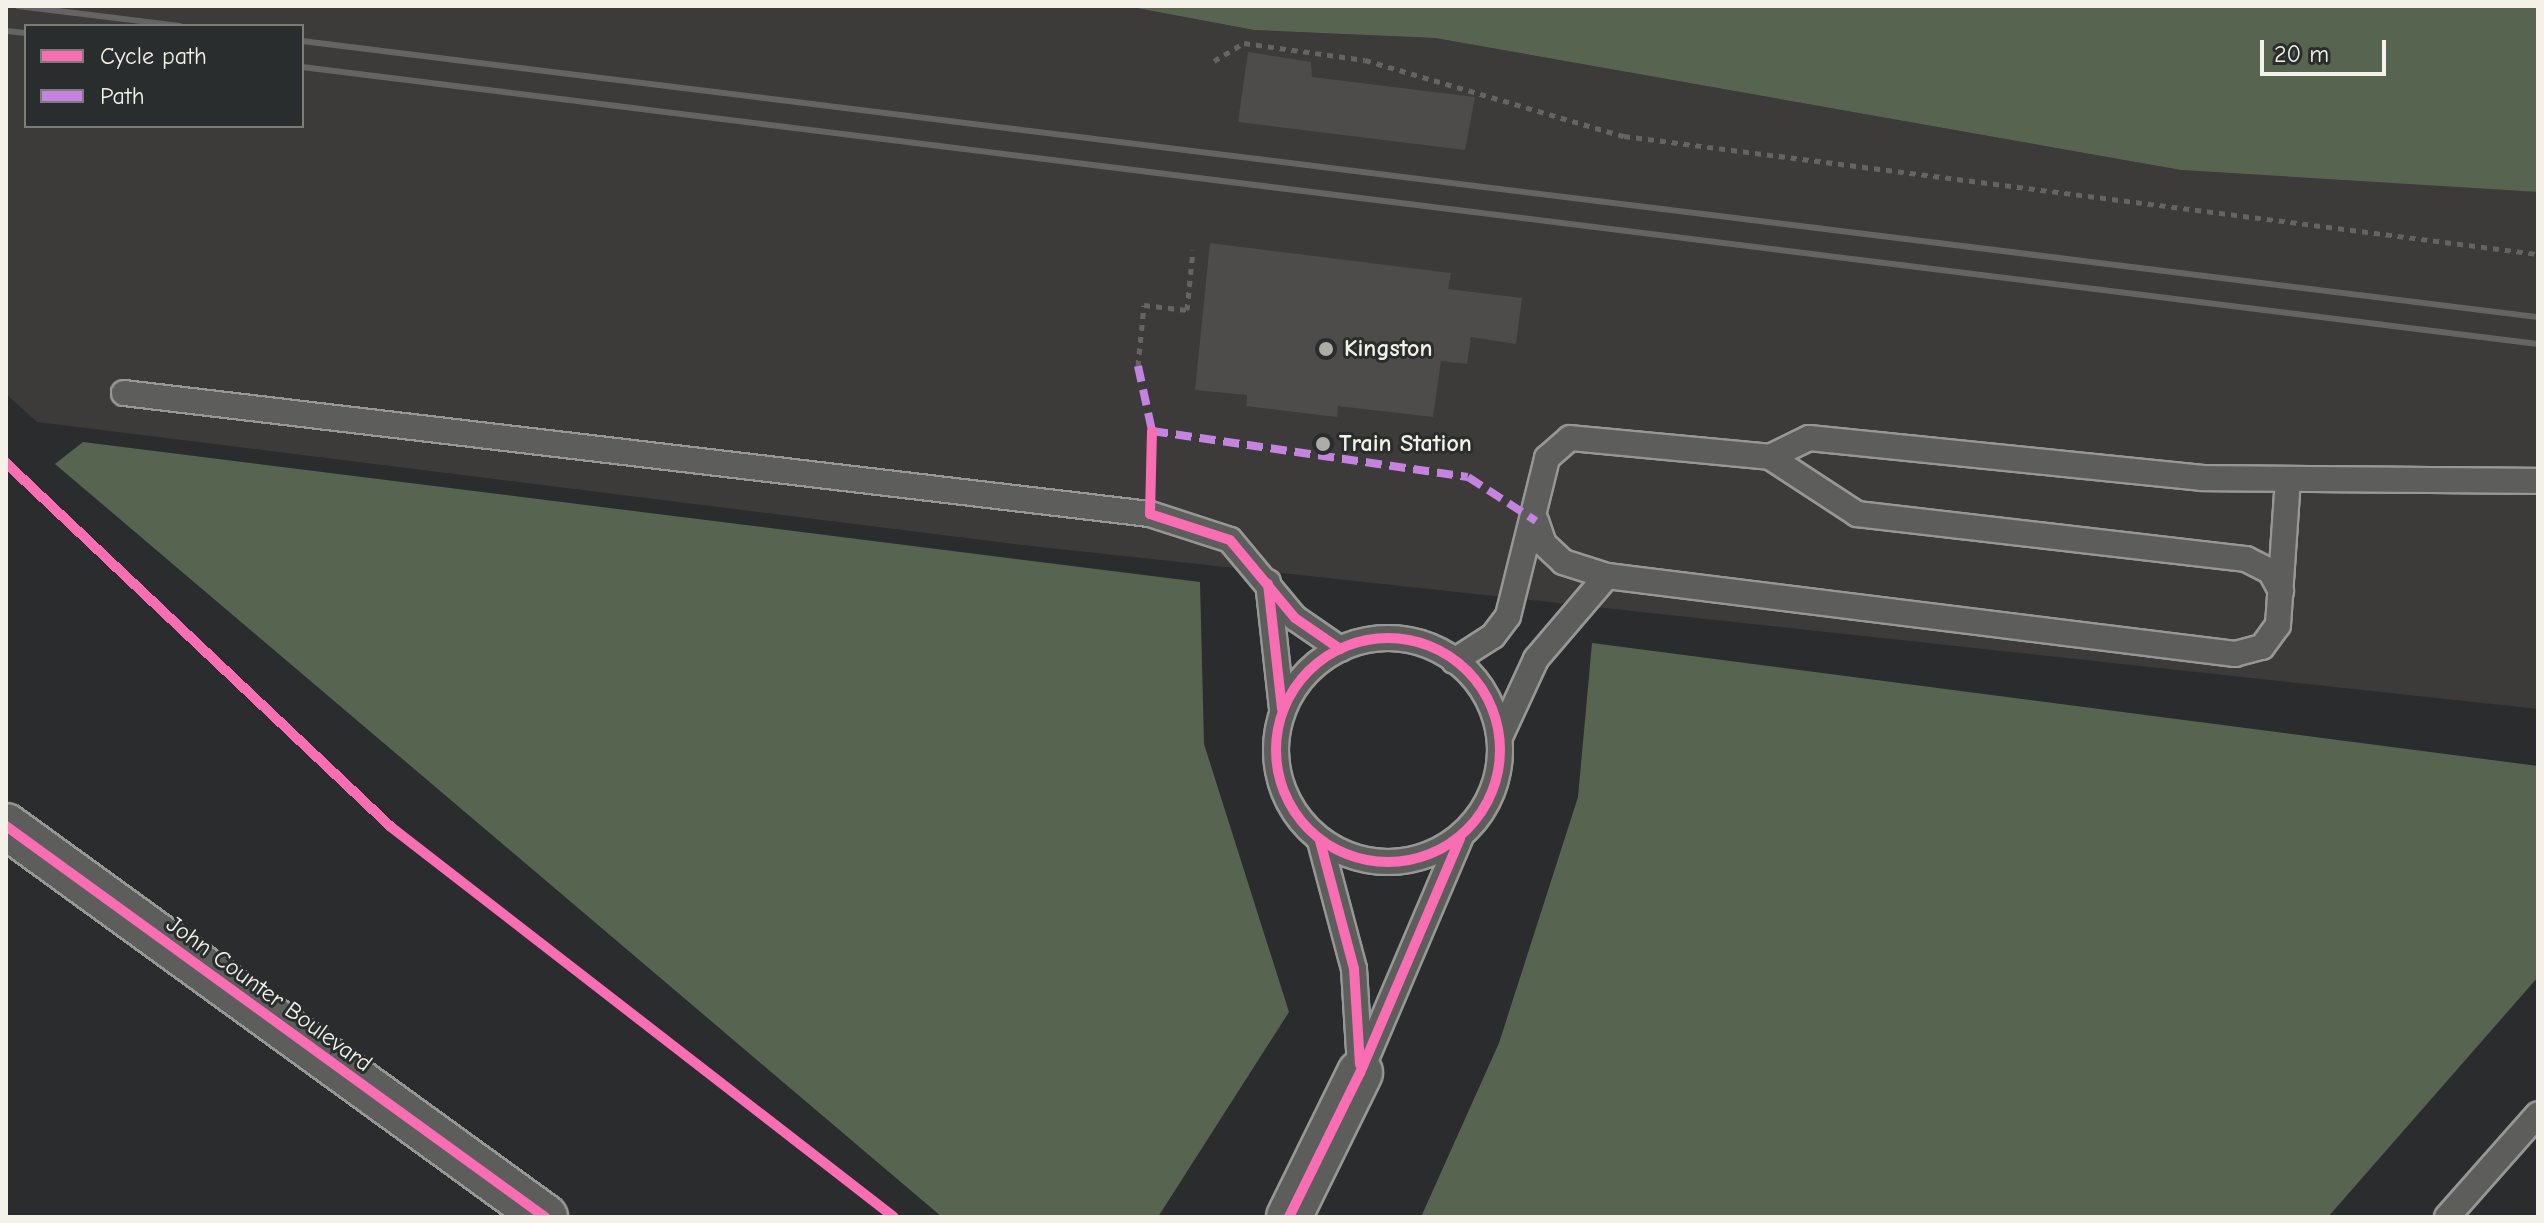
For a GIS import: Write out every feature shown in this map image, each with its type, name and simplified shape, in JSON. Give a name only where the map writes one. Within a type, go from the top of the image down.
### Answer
[{"type":"main road","name":"John Counter Boulevard","points":[[6,826],[518,1206],[545,1217]]},
{"type":"main road","points":[[1289,1217],[1360,1073]]},
{"type":"lane","points":[[124,393],[1150,514],[1230,540],[1268,580],[1295,618],[1340,649]]},
{"type":"lane","points":[[1454,661],[1483,645],[1508,616],[1536,521],[1547,458],[1570,438],[1770,457],[1857,514],[2246,559],[2270,571],[2281,591]]},
{"type":"lane","points":[[1770,457],[1809,438],[2151,471],[2288,479],[2538,481]]},
{"type":"lane","points":[[1536,521],[1544,544],[1563,562],[1607,576],[2235,654],[2262,647],[2270,636],[2281,591],[2288,479]]},
{"type":"lane","points":[[1500,737],[1543,648],[1607,576]]},
{"type":"lane","points":[[1268,580],[1282,709],[1275,745],[1279,781],[1295,815],[1320,841],[1353,858],[1389,863],[1427,857],[1460,838],[1485,810],[1498,775],[1500,737],[1489,701],[1454,661],[1400,637],[1340,649],[1301,677],[1282,709]]},
{"type":"lane","points":[[1360,1073],[1460,838]]},
{"type":"lane","points":[[1320,841],[1354,969],[1360,1073]]},
{"type":"lane","points":[[2447,1217],[2538,1114]]},
{"type":"path","points":[[1214,61],[1244,43],[1365,60],[1624,136],[2538,254]]},
{"type":"path","points":[[1138,366],[1144,305],[1187,310],[1193,250]]},
{"type":"shaded area","points":[[6,6],[1126,6],[1254,30],[1435,38],[2181,170],[2538,192],[2538,709],[1022,545],[37,422],[6,394]]},
{"type":"green space","points":[[1126,6],[2538,6],[2538,192],[2181,170],[1435,38],[1254,30]]},
{"type":"green space","points":[[83,442],[1200,582],[1204,744],[1289,1012],[1158,1217],[942,1217],[55,464]]},
{"type":"green space","points":[[1592,643],[2538,766],[2538,977],[2328,1217],[1421,1217],[1499,1043],[1578,797]]},
{"type":"building","points":[[1248,52],[1311,62],[1312,77],[1475,97],[1465,150],[1238,122]]},
{"type":"building","points":[[1210,243],[1451,273],[1448,289],[1522,298],[1516,344],[1471,337],[1467,364],[1441,361],[1433,417],[1338,406],[1337,417],[1246,406],[1247,395],[1195,390]]},
{"type":"railway","points":[[18,6],[164,24]]},
{"type":"railway","points":[[6,31],[24,33]]},
{"type":"railway","points":[[304,41],[2538,317]]},
{"type":"railway","points":[[304,67],[2538,344]]},
{"type":"marked path","points":[[1138,366],[1152,431],[1468,477],[1536,521]]},
{"type":"cycle path","points":[[1152,431],[1150,514],[1230,540],[1295,618],[1340,649]]},
{"type":"cycle path","points":[[6,463],[391,827],[894,1217]]},
{"type":"cycle path","points":[[1268,584],[1282,709]]},
{"type":"cycle path","points":[[1388,638],[1431,646],[1467,671],[1492,707],[1500,750],[1492,793],[1467,829],[1431,854],[1388,862],[1345,854],[1309,829],[1284,793],[1276,750],[1284,707],[1309,671],[1345,646],[1388,638]]},
{"type":"cycle path","points":[[6,826],[545,1217]]},
{"type":"cycle path","points":[[1289,1217],[1360,1073],[1460,838]]},
{"type":"cycle path","points":[[1320,841],[1354,969],[1360,1065]]},
{"type":"place","name":"Kingston","points":[[1326,349]]},
{"type":"place","name":"Train Station","points":[[1323,444]]}]
